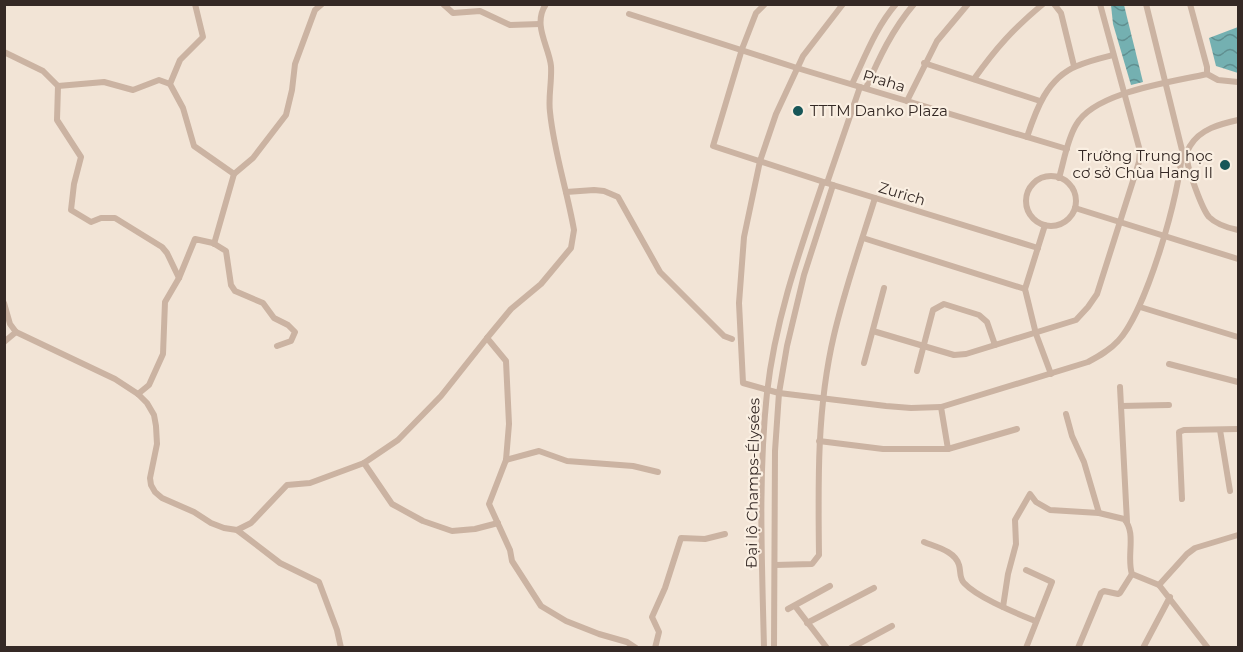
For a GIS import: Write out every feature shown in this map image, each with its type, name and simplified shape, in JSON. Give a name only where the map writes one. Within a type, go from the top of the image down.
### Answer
[{"type":"street","points":[[170,84],[180,60],[203,37],[195,4]]},
{"type":"street","points":[[214,244],[234,174],[249,162],[286,115],[295,64],[315,10],[322,4]]},
{"type":"street","points":[[443,4],[453,13],[480,10],[510,25],[540,24]]},
{"type":"street","points":[[237,530],[251,523],[287,485],[310,483],[364,463],[402,437],[441,396],[511,309],[541,284],[571,248],[574,230],[549,110],[551,66],[542,39],[540,24],[546,4]]},
{"type":"street","points":[[742,49],[756,13],[765,4]]},
{"type":"street","points":[[843,4],[803,56],[776,114],[760,161],[744,237],[739,303],[743,383],[779,393],[894,406],[941,407],[1088,362],[1108,351],[1120,340],[1140,307],[1164,235],[1181,167],[1182,150],[1146,4]]},
{"type":"street","points":[[852,84],[873,40],[896,4]]},
{"type":"street","name":"Đại lộ Champs-Élysées","points":[[764,648],[762,451],[767,391],[792,274],[863,88],[884,46],[914,4]]},
{"type":"street","points":[[907,101],[937,41],[968,4]]},
{"type":"street","points":[[974,79],[998,45],[1043,4]]},
{"type":"street","points":[[1054,4],[1061,13],[1074,66]]},
{"type":"street","points":[[873,332],[954,355],[966,354],[1076,320],[1097,294],[1139,162],[1140,151],[1100,4]]},
{"type":"street","points":[[1190,4],[1207,74]]},
{"type":"street","name":"Praha","points":[[629,14],[797,68],[1067,149]]},
{"type":"street","name":"Zurich","points":[[742,49],[713,146],[828,184],[1038,248]]},
{"type":"street","points":[[4,52],[36,67],[58,86],[104,82],[132,90],[159,80],[170,84],[184,111],[194,146],[234,174]]},
{"type":"street","points":[[1027,137],[1040,101],[1054,83],[1074,66],[1113,55]]},
{"type":"street","points":[[924,63],[1040,101]]},
{"type":"street","points":[[1059,178],[1076,125],[1089,109],[1123,94],[1207,74],[1218,80],[1239,81]]},
{"type":"street","points":[[58,86],[57,120],[81,159],[74,184],[71,210],[91,222],[101,218],[115,218],[162,247],[179,278]]},
{"type":"street","points":[[1239,120],[1208,129],[1188,147],[1186,158],[1203,207],[1209,216],[1226,227],[1239,230]]},
{"type":"street","points":[[1051,176],[1059,178],[1066,181],[1074,193],[1075,208],[1067,220],[1060,224],[1046,225],[1031,216],[1027,209],[1028,192],[1037,180],[1051,176]]},
{"type":"street","name":"Đại lộ Champs-Élysées","points":[[774,648],[775,451],[779,393],[787,346],[828,184]]},
{"type":"street","points":[[566,192],[594,190],[604,191],[618,197],[660,272],[724,336],[732,339]]},
{"type":"street","points":[[775,565],[812,564],[819,555],[819,441],[833,336],[875,198]]},
{"type":"street","points":[[1075,208],[1239,259]]},
{"type":"street","points":[[1046,225],[1025,289],[1036,334],[1051,374]]},
{"type":"street","points":[[863,238],[1025,289]]},
{"type":"street","points":[[138,394],[149,386],[163,354],[165,302],[179,278],[195,239],[214,244],[228,253],[227,264],[231,285],[235,291],[263,303],[274,318],[288,325],[295,332],[291,341],[277,346]]},
{"type":"street","points":[[864,363],[884,288]]},
{"type":"street","points":[[4,303],[10,324],[16,332],[116,379],[138,394],[154,415],[156,426],[156,459],[150,478],[155,492],[162,498],[199,514],[212,523],[237,530],[280,562],[319,582],[342,648]]},
{"type":"street","points":[[917,371],[933,310],[944,303],[979,315],[987,322],[995,345]]},
{"type":"street","points":[[1140,307],[1239,337]]},
{"type":"street","points":[[4,342],[16,332]]},
{"type":"street","points":[[487,338],[502,354],[507,366],[509,424],[506,460],[489,504],[510,550],[512,561],[541,606],[550,613],[600,634],[627,642],[636,648]]},
{"type":"street","points":[[1169,364],[1239,382]]},
{"type":"street","points":[[1078,648],[1101,593],[1104,591],[1120,593],[1132,574],[1120,387]]},
{"type":"street","points":[[1121,406],[1169,405]]},
{"type":"street","points":[[941,407],[948,449]]},
{"type":"street","points":[[1066,414],[1072,436],[1084,462],[1099,513]]},
{"type":"street","points":[[819,441],[883,449],[948,449],[1017,429]]},
{"type":"street","points":[[1182,499],[1179,432],[1239,429]]},
{"type":"street","points":[[1220,430],[1230,491]]},
{"type":"street","points":[[506,460],[539,451],[568,461],[633,466],[658,472]]},
{"type":"street","points":[[364,463],[392,504],[423,521],[452,531],[475,530],[498,523]]},
{"type":"street","points":[[1002,607],[1016,544],[1015,520],[1030,494],[1036,502],[1050,510],[1099,513],[1119,517],[1127,523]]},
{"type":"street","points":[[655,648],[659,632],[652,617],[665,588],[681,538],[705,539],[724,534]]},
{"type":"street","points":[[1159,585],[1195,548],[1239,535]]},
{"type":"street","points":[[924,542],[954,556],[962,582],[1002,607],[1035,621]]},
{"type":"street","points":[[1026,570],[1052,582],[1026,648]]},
{"type":"street","points":[[1132,574],[1159,585],[1208,648]]},
{"type":"street","points":[[827,648],[792,608],[830,586]]},
{"type":"street","points":[[807,623],[874,588]]},
{"type":"street","points":[[1143,648],[1170,597]]},
{"type":"street","points":[[851,648],[892,626]]},
{"type":"water","points":[[1111,5],[1124,5],[1143,82],[1131,85],[1113,24]]},
{"type":"water","points":[[1238,27],[1238,73],[1216,66],[1209,38]]},
{"type":"place","name":"TTTM Danko Plaza","points":[[798,111]]},
{"type":"place","name":"Trường Trung học cơ sở Chùa Hang II","points":[[1225,165]]}]
